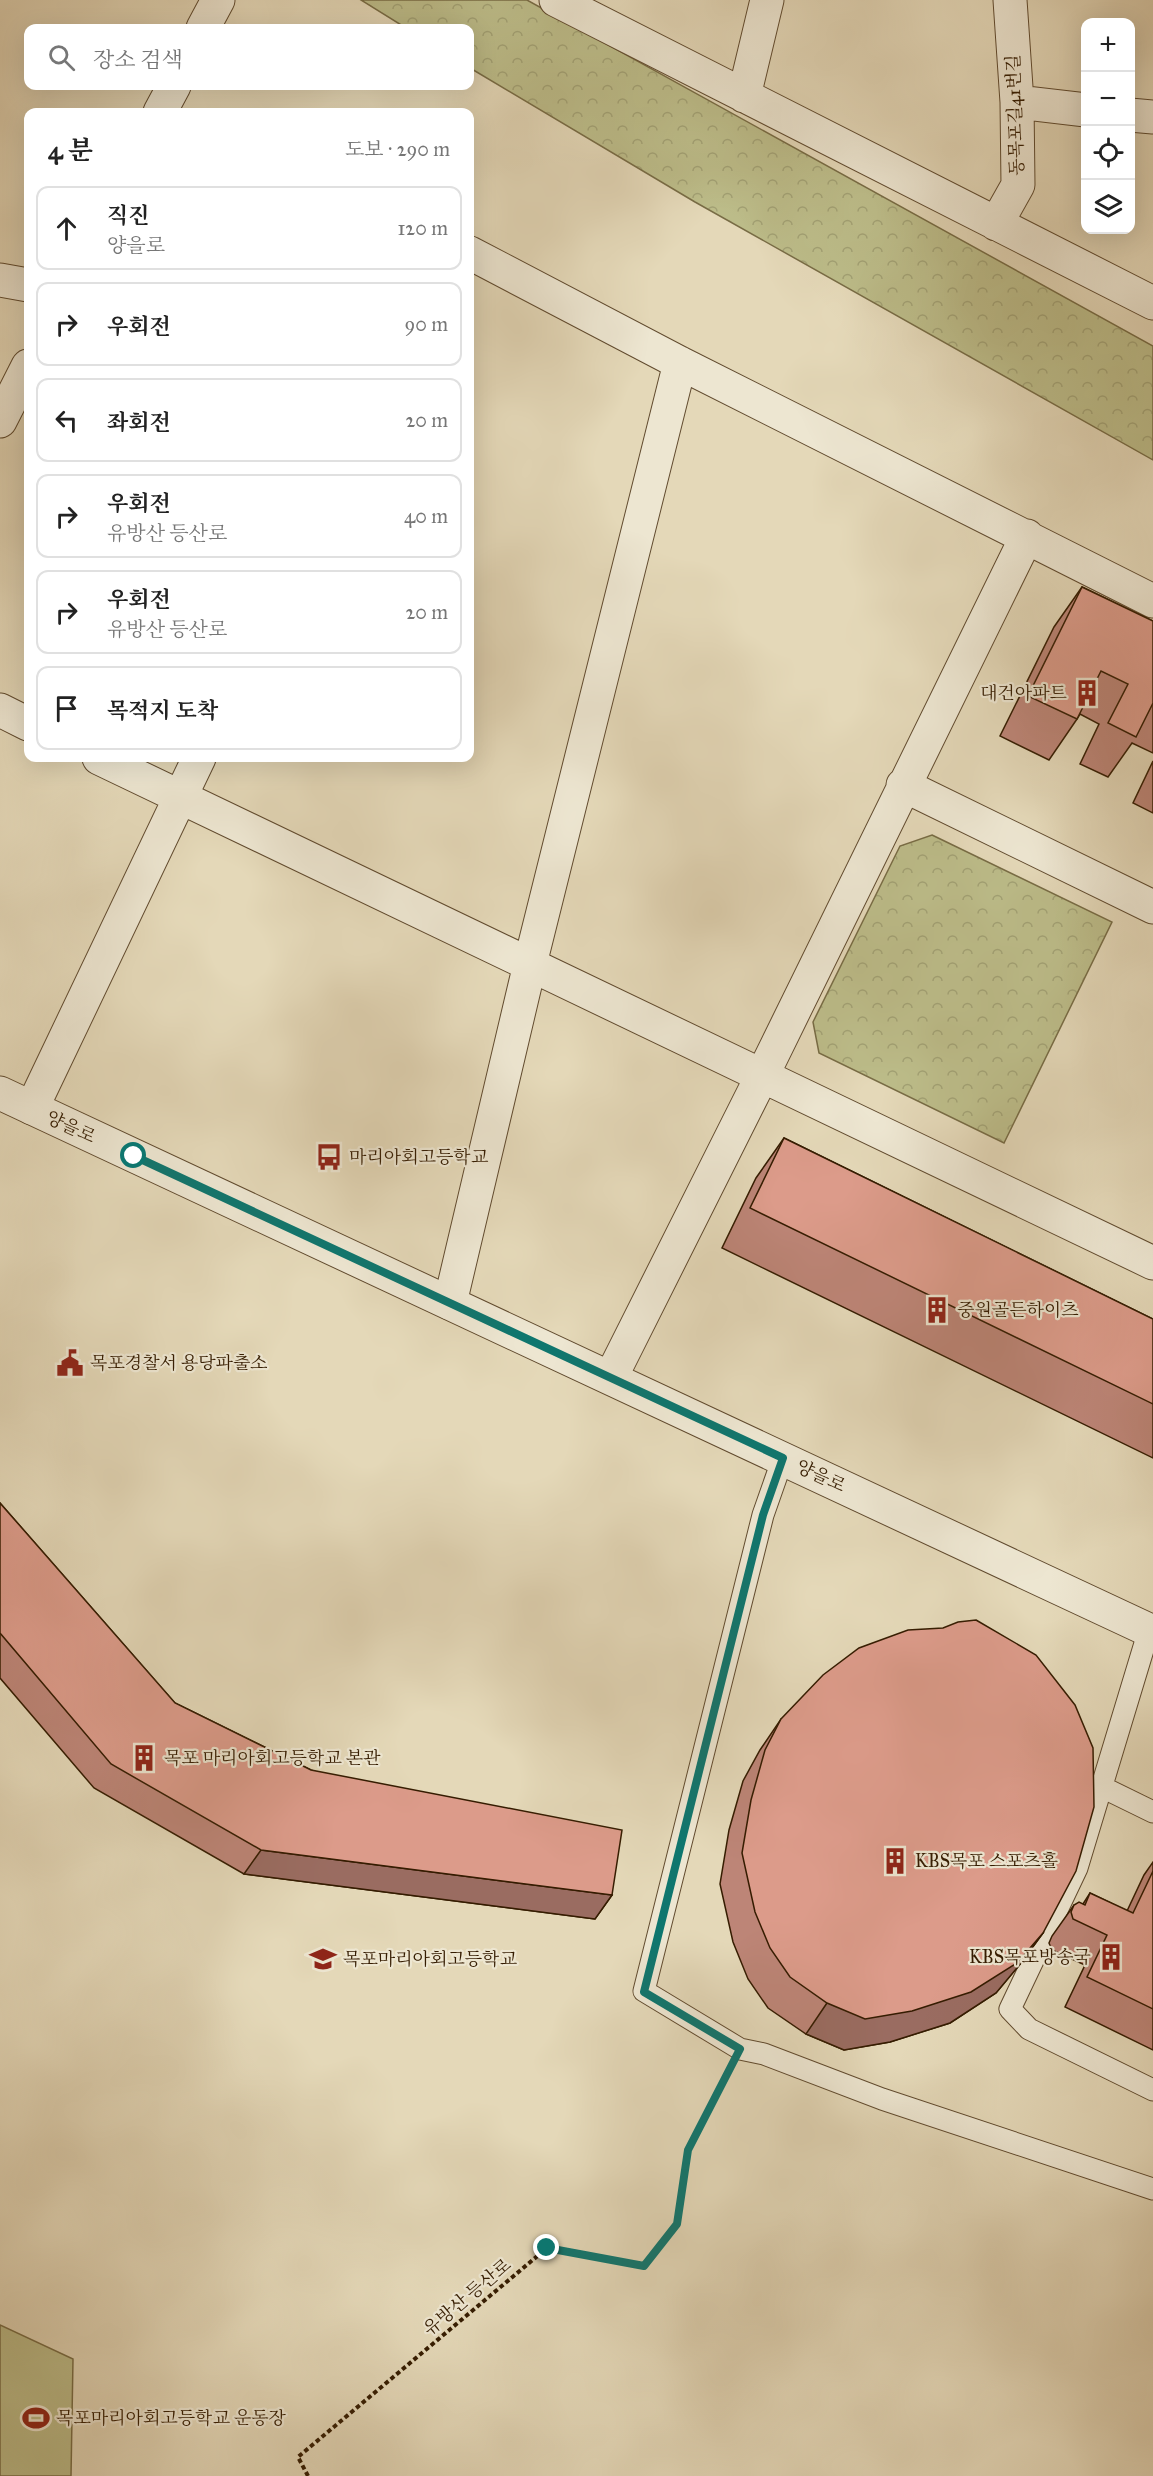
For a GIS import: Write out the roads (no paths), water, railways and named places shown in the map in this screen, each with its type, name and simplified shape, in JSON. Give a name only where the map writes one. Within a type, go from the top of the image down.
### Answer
[{"type":"street","points":[[206,24],[218,0]]},
{"type":"street","points":[[556,0],[1153,303]]},
{"type":"street","points":[[744,96],[767,0]]},
{"type":"street","name":"동목포길41번길","points":[[996,224],[1018,185],[1017,102],[1010,0]]},
{"type":"street","points":[[162,108],[172,90]]},
{"type":"street","points":[[1017,102],[1081,109]]},
{"type":"street","points":[[1135,115],[1153,117]]},
{"type":"street","points":[[474,255],[680,363],[1153,601]]},
{"type":"street","points":[[0,280],[24,284]]},
{"type":"street","points":[[450,1303],[530,964],[680,363]]},
{"type":"street","points":[[0,421],[24,374]]},
{"type":"street","points":[[611,1377],[762,1076],[1027,536]]},
{"type":"street","points":[[0,710],[24,722]]},
{"type":"street","points":[[107,762],[1153,1263]]},
{"type":"street","points":[[32,1108],[197,762]]},
{"type":"street","points":[[903,785],[1153,907]]},
{"type":"street","name":"양을로","points":[[0,1093],[1151,1631]]},
{"type":"lane","points":[[783,1458],[763,1515],[644,1992],[740,2049],[764,2054],[882,2099],[1153,2189]]},
{"type":"lane","points":[[1151,1631],[1077,1868],[1010,2009],[1029,2029],[1153,2090]]},
{"type":"lane","points":[[1102,1787],[1153,1812]]},
{"type":"place","name":"대건아파트","points":[[1087,693]]},
{"type":"place","name":"마리아회고등학교","points":[[329,1157]]},
{"type":"place","name":"중원골든하이츠","points":[[937,1310]]},
{"type":"place","name":"목포경찰서 용당파출소","points":[[70,1363]]},
{"type":"place","name":"목포 마리아회고등학교 본관","points":[[144,1758]]},
{"type":"place","name":"KBS목포 스포츠홀","points":[[895,1861]]},
{"type":"place","name":"KBS목포방송국","points":[[1111,1957]]},
{"type":"place","name":"목포마리아회고등학교","points":[[323,1959]]},
{"type":"place","name":"목포마리아회고등학교 운동장","points":[[36,2418]]}]
